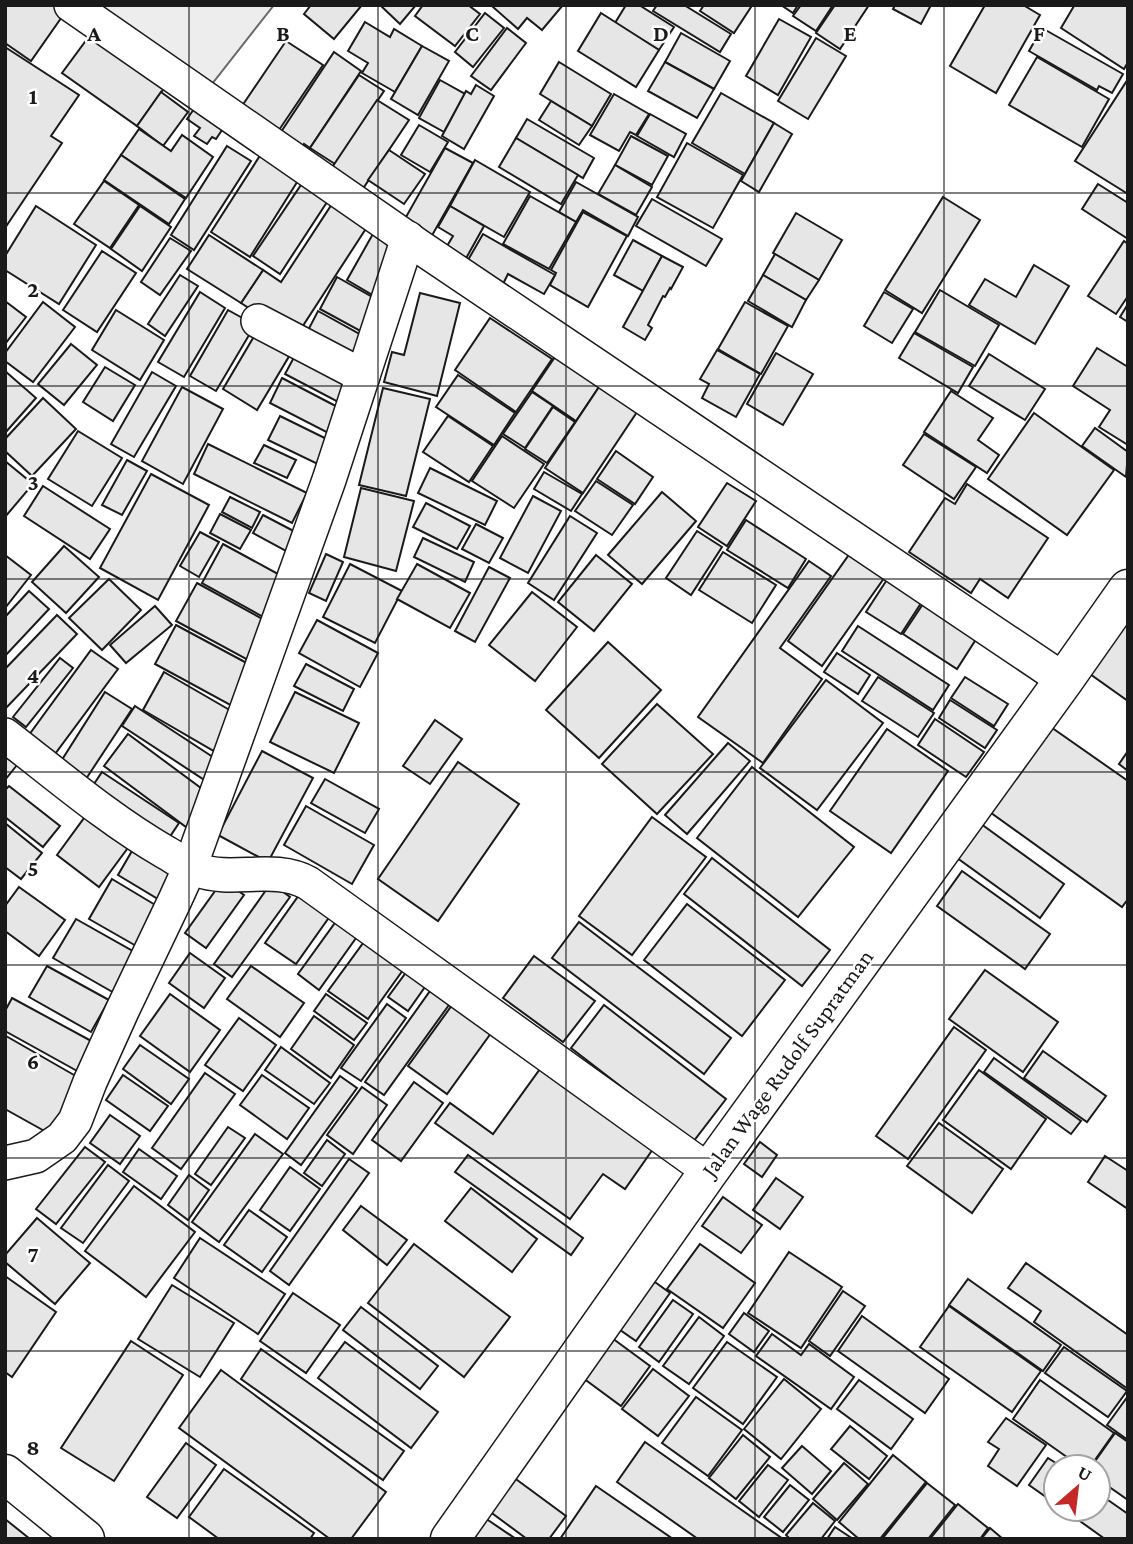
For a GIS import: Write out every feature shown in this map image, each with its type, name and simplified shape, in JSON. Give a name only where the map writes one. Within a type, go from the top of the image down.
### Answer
[{"type":"street","points":[[71,5],[424,249],[1064,680]]},
{"type":"street","points":[[5,1163],[36,1156],[62,1139],[75,1121],[122,1011],[176,900],[205,871],[363,376],[424,249]]},
{"type":"street","points":[[258,321],[363,376]]},
{"type":"street","name":"Jalan Wage Rudolf Supratman","points":[[450,1539],[709,1171],[1128,589]]},
{"type":"street","points":[[5,735],[141,838],[205,871],[286,874],[308,883],[709,1171]]},
{"type":"street","points":[[5,1474],[85,1539]]},
{"type":"shaded area","points":[[99,5],[274,5],[208,89]]},
{"type":"building","points":[[5,5],[58,5],[66,11],[31,61],[5,43]]},
{"type":"building","points":[[311,5],[362,5],[334,39],[304,14]]},
{"type":"building","points":[[380,5],[416,5],[400,24]]},
{"type":"building","points":[[423,5],[468,5],[480,14],[455,46],[415,16]]},
{"type":"building","points":[[563,5],[542,30],[527,18],[518,29],[493,7]]},
{"type":"building","points":[[626,5],[639,5],[674,27],[659,50],[615,23]]},
{"type":"building","points":[[657,5],[684,5],[731,34],[720,52],[653,11]]},
{"type":"building","points":[[704,5],[751,7],[734,33],[700,11]]},
{"type":"building","points":[[781,5],[798,5],[793,13]]},
{"type":"building","points":[[801,5],[833,5],[816,31],[793,16]]},
{"type":"building","points":[[835,5],[869,5],[840,49],[816,33]]},
{"type":"building","points":[[895,5],[931,5],[921,24],[893,9]]},
{"type":"building","points":[[985,5],[1023,5],[1040,15],[996,93],[950,66]]},
{"type":"building","points":[[1072,5],[1128,5],[1128,62],[1124,69],[1061,28],[1074,6]]},
{"type":"building","points":[[485,13],[504,28],[473,67],[455,52]]},
{"type":"building","points":[[601,13],[659,50],[636,87],[578,51]]},
{"type":"building","points":[[779,19],[811,37],[778,95],[746,76]]},
{"type":"building","points":[[365,22],[390,37],[394,29],[422,46],[395,92],[362,73],[368,63],[348,51]]},
{"type":"building","points":[[96,27],[170,80],[137,126],[62,73]]},
{"type":"building","points":[[507,28],[526,43],[491,90],[471,76]]},
{"type":"building","points":[[1042,28],[1123,74],[1112,93],[1099,86],[1097,90],[1029,51]]},
{"type":"building","points":[[681,33],[730,61],[714,89],[665,62]]},
{"type":"building","points":[[816,38],[846,56],[808,119],[778,101]]},
{"type":"building","points":[[286,41],[323,65],[279,130],[242,106]]},
{"type":"building","points":[[422,46],[449,61],[418,115],[391,99]]},
{"type":"building","points":[[5,47],[79,95],[51,136],[62,143],[5,228]]},
{"type":"building","points":[[334,52],[361,71],[310,148],[304,144],[299,152],[277,138]]},
{"type":"building","points":[[1037,57],[1109,99],[1082,147],[1009,105]]},
{"type":"building","points":[[559,62],[611,94],[592,126],[540,94]]},
{"type":"building","points":[[665,62],[714,89],[697,118],[648,91]]},
{"type":"building","points":[[359,75],[384,91],[335,164],[310,148]]},
{"type":"building","points":[[1128,79],[1128,194],[1075,161]]},
{"type":"building","points":[[440,80],[465,94],[444,132],[419,118]]},
{"type":"building","points":[[476,85],[494,96],[464,149],[442,136],[466,91],[471,94]]},
{"type":"building","points":[[161,92],[188,112],[163,146],[137,126]]},
{"type":"building","points":[[721,93],[774,123],[745,174],[692,143]]},
{"type":"building","points":[[614,94],[649,114],[636,135],[630,132],[619,151],[590,135]]},
{"type":"building","points":[[201,99],[230,118],[216,139],[212,137],[207,144],[194,136],[200,128],[187,119]]},
{"type":"building","points":[[377,100],[409,120],[360,193],[329,172]]},
{"type":"building","points":[[551,101],[592,126],[579,145],[539,120]]},
{"type":"building","points":[[650,114],[686,134],[674,157],[637,136]]},
{"type":"building","points":[[527,119],[594,158],[583,178],[516,138]]},
{"type":"building","points":[[774,123],[792,134],[759,192],[741,181]]},
{"type":"building","points":[[419,125],[448,142],[430,172],[401,155]]},
{"type":"building","points":[[139,129],[171,151],[182,135],[213,157],[186,198],[121,155]]},
{"type":"building","points":[[631,136],[668,156],[652,185],[615,165]]},
{"type":"building","points":[[516,138],[578,175],[561,204],[499,167]]},
{"type":"building","points":[[687,143],[743,175],[713,228],[657,197]]},
{"type":"building","points":[[227,146],[251,161],[194,250],[171,235]]},
{"type":"building","points":[[445,148],[473,163],[430,239],[402,224]]},
{"type":"building","points":[[389,150],[425,174],[404,204],[368,180]]},
{"type":"building","points":[[261,154],[299,179],[250,257],[211,232]]},
{"type":"building","points":[[121,155],[185,199],[169,224],[104,180]]},
{"type":"building","points":[[475,160],[530,192],[504,237],[450,206]]},
{"type":"building","points":[[615,165],[652,187],[636,215],[598,194]]},
{"type":"building","points":[[104,181],[139,205],[110,248],[74,224]]},
{"type":"building","points":[[303,182],[329,199],[280,274],[253,256]]},
{"type":"building","points":[[576,182],[638,217],[628,236],[583,210],[576,222],[559,212]]},
{"type":"building","points":[[1098,184],[1128,203],[1128,239],[1082,209]]},
{"type":"building","points":[[530,196],[576,222],[549,269],[503,244]]},
{"type":"building","points":[[943,197],[980,220],[922,313],[885,290]]},
{"type":"building","points":[[652,199],[722,239],[706,266],[636,226]]},
{"type":"building","points":[[332,204],[367,227],[295,338],[241,303],[263,270],[281,282]]},
{"type":"building","points":[[36,206],[96,245],[59,304],[5,270],[5,256]]},
{"type":"building","points":[[140,206],[171,227],[142,271],[111,249]]},
{"type":"building","points":[[450,206],[484,226],[464,262],[444,251],[453,236],[438,227]]},
{"type":"building","points":[[583,212],[627,236],[588,307],[550,285],[556,273],[551,270]]},
{"type":"building","points":[[796,213],[842,240],[819,280],[773,253]]},
{"type":"building","points":[[374,232],[403,248],[376,297],[347,280]]},
{"type":"building","points":[[483,234],[555,275],[544,294],[508,274],[501,288],[464,267]]},
{"type":"building","points":[[209,235],[263,270],[241,303],[187,269]]},
{"type":"building","points":[[170,238],[191,251],[160,295],[141,282]]},
{"type":"building","points":[[633,240],[662,256],[643,291],[614,275]]},
{"type":"building","points":[[1124,241],[1128,244],[1128,296],[1116,314],[1088,296]]},
{"type":"building","points":[[102,251],[136,273],[97,332],[63,310]]},
{"type":"building","points":[[775,254],[819,280],[806,300],[763,275]]},
{"type":"building","points":[[662,256],[683,267],[671,289],[663,296],[648,325],[652,328],[645,340],[623,327]]},
{"type":"building","points":[[1034,265],[1069,286],[1035,344],[969,305],[985,279],[1016,297]]},
{"type":"building","points":[[180,275],[198,286],[165,336],[148,324]]},
{"type":"building","points":[[763,275],[806,300],[792,327],[748,301]]},
{"type":"building","points":[[337,277],[381,302],[364,333],[320,309]]},
{"type":"building","points":[[940,290],[999,325],[975,366],[915,332]]},
{"type":"building","points":[[200,292],[225,308],[184,377],[158,362]]},
{"type":"building","points":[[884,292],[913,309],[892,343],[864,326]]},
{"type":"building","points":[[420,293],[460,303],[437,396],[384,382],[392,352],[404,355]]},
{"type":"building","points":[[5,301],[26,317],[5,344]]},
{"type":"building","points":[[43,302],[75,327],[33,382],[5,361],[5,353]]},
{"type":"building","points":[[745,302],[788,326],[761,374],[718,349]]},
{"type":"building","points":[[1128,304],[1128,322],[1120,317]]},
{"type":"building","points":[[116,310],[164,340],[140,380],[92,350]]},
{"type":"building","points":[[228,310],[255,325],[216,391],[190,376]]},
{"type":"building","points":[[318,311],[363,336],[347,364],[303,340]]},
{"type":"building","points":[[490,318],[552,359],[516,412],[455,370]]},
{"type":"building","points":[[259,328],[294,348],[257,410],[223,389]]},
{"type":"building","points":[[914,333],[973,367],[958,393],[899,358]]},
{"type":"building","points":[[71,344],[97,365],[64,405],[38,384]]},
{"type":"building","points":[[299,348],[356,377],[342,404],[285,374]]},
{"type":"building","points":[[1097,348],[1128,367],[1128,445],[1099,427],[1110,410],[1073,386]]},
{"type":"building","points":[[717,350],[760,374],[736,417],[702,398],[709,384],[700,379]]},
{"type":"building","points":[[776,353],[813,374],[783,425],[747,404]]},
{"type":"building","points":[[557,354],[601,384],[576,421],[532,391]]},
{"type":"building","points":[[989,354],[1045,389],[1025,420],[969,386]]},
{"type":"building","points":[[105,367],[135,385],[113,421],[83,402]]},
{"type":"building","points":[[5,371],[36,398],[5,433]]},
{"type":"building","points":[[152,372],[176,386],[134,457],[111,444]]},
{"type":"building","points":[[458,375],[515,413],[494,445],[436,407]]},
{"type":"building","points":[[282,378],[351,414],[338,438],[270,403]]},
{"type":"building","points":[[182,387],[223,409],[183,484],[142,461]]},
{"type":"building","points":[[599,387],[637,412],[583,493],[545,468]]},
{"type":"building","points":[[383,388],[430,399],[406,496],[359,485]]},
{"type":"building","points":[[951,391],[993,418],[978,440],[999,455],[987,473],[924,432]]},
{"type":"building","points":[[532,392],[553,406],[525,448],[503,434]]},
{"type":"building","points":[[43,398],[76,429],[32,476],[5,451],[5,439]]},
{"type":"building","points":[[553,407],[575,422],[547,463],[525,449]]},
{"type":"building","points":[[1034,413],[1114,470],[1067,535],[988,479]]},
{"type":"building","points":[[280,416],[339,445],[328,469],[268,440]]},
{"type":"building","points":[[448,416],[493,446],[469,482],[423,452]]},
{"type":"building","points":[[1095,428],[1128,452],[1126,477],[1082,446]]},
{"type":"building","points":[[78,431],[122,458],[92,506],[48,479]]},
{"type":"building","points":[[924,434],[976,467],[954,499],[903,465]]},
{"type":"building","points":[[502,436],[544,464],[514,508],[472,481]]},
{"type":"building","points":[[208,444],[307,493],[292,523],[194,474]]},
{"type":"building","points":[[264,445],[296,460],[287,478],[254,463]]},
{"type":"building","points":[[616,451],[653,477],[635,504],[597,479]]},
{"type":"building","points":[[127,460],[147,471],[122,515],[102,505]]},
{"type":"building","points":[[5,461],[33,484],[5,517]]},
{"type":"building","points":[[430,468],[497,501],[485,525],[418,493]]},
{"type":"building","points":[[544,472],[582,494],[571,511],[534,489]]},
{"type":"building","points":[[151,474],[209,505],[158,600],[100,568]]},
{"type":"building","points":[[596,481],[633,505],[612,535],[575,511]]},
{"type":"building","points":[[727,483],[756,501],[727,546],[698,527]]},
{"type":"building","points":[[967,484],[1048,538],[1008,598],[980,579],[971,593],[909,552],[945,498],[955,504]]},
{"type":"building","points":[[43,486],[110,529],[90,559],[24,516]]},
{"type":"building","points":[[361,488],[414,501],[396,571],[344,557]]},
{"type":"building","points":[[662,492],[696,521],[642,584],[608,555]]},
{"type":"building","points":[[533,496],[561,511],[528,573],[500,558]]},
{"type":"building","points":[[230,497],[260,512],[252,528],[222,512]]},
{"type":"building","points":[[426,503],[470,526],[457,549],[413,527]]},
{"type":"building","points":[[220,514],[251,530],[240,549],[210,533]]},
{"type":"building","points":[[263,515],[307,538],[297,557],[253,533]]},
{"type":"building","points":[[570,516],[597,533],[554,600],[528,583]]},
{"type":"building","points":[[746,520],[806,559],[788,588],[727,550]]},
{"type":"building","points":[[476,524],[503,538],[489,563],[462,549]]},
{"type":"building","points":[[697,531],[722,547],[691,595],[666,578]]},
{"type":"building","points":[[200,532],[219,542],[199,577],[180,566]]},
{"type":"building","points":[[423,538],[474,562],[465,582],[414,557]]},
{"type":"building","points":[[223,544],[289,580],[267,619],[202,583]]},
{"type":"building","points":[[64,546],[99,577],[66,613],[32,582]]},
{"type":"building","points":[[853,549],[887,574],[822,666],[788,641]]},
{"type":"building","points":[[723,552],[776,585],[752,623],[699,590]]},
{"type":"building","points":[[326,554],[343,562],[326,601],[309,593]]},
{"type":"building","points":[[5,555],[31,575],[5,608]]},
{"type":"building","points":[[596,555],[632,584],[594,631],[558,602]]},
{"type":"building","points":[[809,561],[831,576],[780,648],[822,679],[763,763],[698,717]]},
{"type":"building","points":[[350,564],[402,591],[375,643],[323,617]]},
{"type":"building","points":[[417,564],[470,593],[450,628],[397,599]]},
{"type":"building","points":[[489,567],[510,578],[475,642],[455,631]]},
{"type":"building","points":[[890,575],[925,597],[901,634],[866,612]]},
{"type":"building","points":[[109,579],[141,610],[102,650],[69,618]]},
{"type":"building","points":[[197,583],[268,622],[248,660],[176,621]]},
{"type":"building","points":[[29,591],[49,609],[5,656],[5,617]]},
{"type":"building","points":[[532,592],[577,627],[535,681],[489,645]]},
{"type":"building","points":[[927,598],[980,633],[957,669],[903,634]]},
{"type":"building","points":[[155,606],[172,625],[126,663],[110,645]]},
{"type":"building","points":[[57,615],[77,634],[5,709],[5,669]]},
{"type":"building","points":[[317,620],[378,653],[360,687],[299,653]]},
{"type":"building","points":[[1128,621],[1128,701],[1090,674]]},
{"type":"building","points":[[176,625],[256,668],[234,707],[155,664]]},
{"type":"building","points":[[858,626],[949,685],[933,710],[842,651]]},
{"type":"building","points":[[608,642],[661,690],[599,758],[546,710]]},
{"type":"building","points":[[91,650],[118,669],[52,758],[26,739]]},
{"type":"building","points":[[837,653],[870,675],[858,694],[824,672]]},
{"type":"building","points":[[60,658],[73,668],[26,727],[13,717]]},
{"type":"building","points":[[306,664],[354,689],[343,711],[294,686]]},
{"type":"building","points":[[164,672],[240,716],[219,754],[143,710]]},
{"type":"building","points":[[878,677],[934,713],[918,737],[862,701]]},
{"type":"building","points":[[965,677],[1008,704],[994,726],[951,698]]},
{"type":"building","points":[[826,680],[883,723],[817,810],[760,768]]},
{"type":"building","points":[[105,692],[132,709],[84,782],[58,766]]},
{"type":"building","points":[[295,692],[359,723],[334,773],[270,742]]},
{"type":"building","points":[[950,700],[997,730],[985,748],[939,718]]},
{"type":"building","points":[[657,704],[713,754],[657,814],[602,764]]},
{"type":"building","points":[[135,706],[222,763],[209,783],[122,726]]},
{"type":"building","points":[[935,719],[984,752],[966,777],[918,745]]},
{"type":"building","points":[[435,720],[462,739],[430,784],[403,766]]},
{"type":"building","points":[[1048,725],[1128,781],[1128,899],[1122,907],[987,810]]},
{"type":"building","points":[[887,729],[948,771],[891,853],[830,811]]},
{"type":"building","points":[[128,734],[209,794],[186,827],[104,766]]},
{"type":"building","points":[[728,743],[750,761],[687,834],[665,815]]},
{"type":"building","points":[[262,751],[313,778],[268,862],[218,835]]},
{"type":"building","points":[[1128,751],[1128,771],[1119,764]]},
{"type":"building","points":[[5,756],[17,765],[5,780]]},
{"type":"building","points":[[458,762],[519,804],[438,921],[378,879]]},
{"type":"building","points":[[752,767],[854,847],[798,917],[697,838]]},
{"type":"building","points":[[102,772],[179,823],[165,844],[88,793]]},
{"type":"building","points":[[325,779],[379,809],[365,833],[311,803]]},
{"type":"building","points":[[9,786],[60,826],[43,847],[5,817],[5,790]]},
{"type":"building","points":[[306,806],[374,845],[352,884],[284,845]]},
{"type":"building","points":[[87,814],[130,845],[99,887],[57,855]]},
{"type":"building","points":[[652,817],[706,857],[632,955],[579,916]]},
{"type":"building","points":[[977,821],[1064,884],[1040,918],[953,855]]},
{"type":"building","points":[[5,823],[42,853],[21,879],[5,867]]},
{"type":"building","points":[[132,851],[182,881],[168,905],[118,875]]},
{"type":"building","points":[[712,858],[830,950],[802,986],[684,894]]},
{"type":"building","points":[[962,871],[1050,934],[1025,969],[937,906]]},
{"type":"building","points":[[112,879],[167,912],[145,951],[89,919]]},
{"type":"building","points":[[223,880],[244,895],[206,948],[185,933]]},
{"type":"building","points":[[271,883],[290,897],[232,977],[214,964]]},
{"type":"building","points":[[19,887],[65,920],[39,956],[5,931],[5,906]]},
{"type":"building","points":[[304,888],[335,909],[296,964],[265,943]]},
{"type":"building","points":[[687,904],[785,980],[742,1036],[644,960]]},
{"type":"building","points":[[345,909],[366,924],[319,990],[298,974]]},
{"type":"building","points":[[76,919],[145,958],[123,998],[53,958]]},
{"type":"building","points":[[579,922],[731,1038],[704,1074],[552,958]]},
{"type":"building","points":[[369,935],[408,963],[368,1019],[328,991]]},
{"type":"building","points":[[190,953],[225,978],[204,1008],[169,983]]},
{"type":"building","points":[[534,956],[595,1001],[563,1042],[503,998]]},
{"type":"building","points":[[413,963],[432,977],[408,1011],[388,997]]},
{"type":"building","points":[[47,966],[109,1000],[91,1032],[29,997]]},
{"type":"building","points":[[251,966],[304,1003],[280,1037],[227,999]]},
{"type":"building","points":[[985,970],[1058,1022],[1023,1072],[949,1019]]},
{"type":"building","points":[[435,984],[454,998],[384,1095],[365,1082]]},
{"type":"building","points":[[170,994],[220,1030],[190,1072],[140,1036]]},
{"type":"building","points":[[326,994],[367,1023],[354,1040],[314,1011]]},
{"type":"building","points":[[12,998],[95,1043],[79,1072],[5,1031],[5,1011]]},
{"type":"building","points":[[455,1001],[494,1029],[447,1094],[408,1066]]},
{"type":"building","points":[[387,1004],[406,1018],[361,1081],[341,1068]]},
{"type":"building","points":[[604,1005],[726,1099],[693,1142],[571,1048]]},
{"type":"building","points":[[314,1016],[354,1045],[331,1078],[291,1049]]},
{"type":"building","points":[[239,1018],[276,1045],[243,1091],[205,1065]]},
{"type":"building","points":[[954,1027],[986,1050],[908,1159],[876,1136]]},
{"type":"building","points":[[6,1036],[88,1083],[57,1138],[5,1109]]},
{"type":"building","points":[[140,1045],[189,1079],[171,1104],[123,1069]]},
{"type":"building","points":[[281,1047],[330,1083],[314,1104],[265,1070]]},
{"type":"building","points":[[1043,1051],[1106,1096],[1087,1122],[1024,1078]]},
{"type":"building","points":[[994,1058],[1081,1121],[1071,1134],[984,1072]]},
{"type":"building","points":[[540,1069],[653,1149],[625,1189],[603,1174],[570,1219],[435,1123],[450,1103],[493,1134]]},
{"type":"building","points":[[979,1070],[1046,1119],[1011,1169],[943,1120]]},
{"type":"building","points":[[205,1073],[235,1094],[181,1169],[152,1148]]},
{"type":"building","points":[[123,1075],[168,1106],[150,1131],[106,1100]]},
{"type":"building","points":[[262,1075],[309,1108],[287,1139],[240,1105]]},
{"type":"building","points":[[340,1076],[357,1088],[301,1165],[285,1153]]},
{"type":"building","points":[[414,1082],[443,1103],[401,1161],[372,1140]]},
{"type":"building","points":[[362,1087],[387,1105],[353,1154],[327,1135]]},
{"type":"building","points":[[110,1115],[140,1136],[120,1164],[90,1143]]},
{"type":"building","points":[[939,1123],[1003,1169],[972,1213],[907,1166]]},
{"type":"building","points":[[228,1127],[245,1138],[211,1185],[195,1174]]},
{"type":"building","points":[[255,1134],[283,1154],[219,1242],[192,1222]]},
{"type":"building","points":[[327,1140],[345,1154],[322,1186],[304,1173]]},
{"type":"building","points":[[760,1142],[777,1155],[762,1177],[744,1164]]},
{"type":"building","points":[[85,1147],[105,1162],[56,1224],[36,1209]]},
{"type":"building","points":[[139,1149],[177,1176],[161,1199],[123,1172]]},
{"type":"building","points":[[468,1155],[583,1238],[571,1255],[455,1172]]},
{"type":"building","points":[[1105,1156],[1128,1171],[1128,1209],[1088,1182]]},
{"type":"building","points":[[349,1159],[369,1173],[289,1285],[270,1271]]},
{"type":"building","points":[[108,1165],[129,1181],[83,1243],[61,1228]]},
{"type":"building","points":[[290,1167],[320,1189],[290,1231],[260,1210]]},
{"type":"building","points":[[189,1175],[209,1190],[188,1220],[168,1205]]},
{"type":"building","points":[[776,1178],[803,1197],[780,1229],[753,1210]]},
{"type":"building","points":[[134,1186],[195,1232],[146,1297],[85,1251]]},
{"type":"building","points":[[471,1188],[537,1239],[512,1272],[445,1221]]},
{"type":"building","points":[[723,1197],[762,1225],[741,1253],[702,1226]]},
{"type":"building","points":[[361,1206],[407,1240],[387,1265],[343,1230]]},
{"type":"building","points":[[249,1210],[287,1237],[262,1272],[224,1245]]},
{"type":"building","points":[[37,1218],[90,1263],[55,1304],[5,1262],[5,1255]]},
{"type":"building","points":[[200,1238],[285,1294],[258,1334],[174,1278]]},
{"type":"building","points":[[414,1244],[510,1317],[464,1377],[368,1303]]},
{"type":"building","points":[[700,1244],[755,1283],[723,1328],[667,1289]]},
{"type":"building","points":[[789,1252],[842,1287],[801,1348],[748,1313]]},
{"type":"building","points":[[1026,1263],[1128,1335],[1128,1389],[1034,1322],[1041,1311],[1008,1288]]},
{"type":"building","points":[[5,1276],[56,1312],[12,1377],[5,1372]]},
{"type":"building","points":[[648,1277],[670,1293],[636,1341],[613,1325]]},
{"type":"building","points":[[968,1279],[1061,1345],[1043,1371],[949,1305]]},
{"type":"building","points":[[172,1285],[234,1323],[200,1377],[138,1339]]},
{"type":"building","points":[[843,1291],[865,1306],[830,1356],[809,1341]]},
{"type":"building","points":[[293,1293],[340,1325],[306,1373],[260,1341]]},
{"type":"building","points":[[673,1300],[693,1314],[659,1362],[639,1347]]},
{"type":"building","points":[[949,1306],[1041,1371],[1012,1412],[920,1347]]},
{"type":"building","points":[[361,1307],[438,1366],[420,1389],[343,1330]]},
{"type":"building","points":[[744,1313],[769,1331],[754,1352],[729,1334]]},
{"type":"building","points":[[862,1316],[949,1379],[925,1413],[838,1351]]},
{"type":"building","points":[[699,1317],[724,1336],[689,1384],[663,1366]]},
{"type":"building","points":[[772,1334],[801,1355],[809,1344],[854,1377],[831,1409],[756,1356]]},
{"type":"building","points":[[612,1338],[650,1366],[621,1406],[583,1378]]},
{"type":"building","points":[[131,1341],[183,1375],[114,1481],[61,1448]]},
{"type":"building","points":[[345,1342],[438,1412],[411,1448],[318,1378]]},
{"type":"building","points":[[727,1342],[777,1377],[743,1424],[693,1388]]},
{"type":"building","points":[[1064,1347],[1127,1391],[1108,1417],[1045,1373]]},
{"type":"building","points":[[261,1349],[404,1451],[383,1480],[241,1379]]},
{"type":"building","points":[[653,1369],[689,1396],[658,1436],[622,1409]]},
{"type":"building","points":[[221,1370],[386,1492],[351,1539],[330,1539],[179,1428]]},
{"type":"building","points":[[784,1379],[821,1409],[781,1459],[744,1429]]},
{"type":"building","points":[[859,1380],[913,1419],[891,1449],[837,1409]]},
{"type":"building","points":[[1040,1380],[1114,1433],[1100,1453],[1061,1453],[1013,1419]]},
{"type":"building","points":[[1128,1396],[1128,1440],[1107,1425]]},
{"type":"building","points":[[696,1397],[742,1430],[708,1476],[662,1443]]},
{"type":"building","points":[[1006,1418],[1046,1445],[1017,1486],[988,1466],[999,1449],[988,1442]]},
{"type":"building","points":[[850,1426],[887,1456],[869,1479],[831,1449]]},
{"type":"building","points":[[1115,1433],[1128,1442],[1128,1500],[1112,1489],[1112,1453],[1101,1453]]},
{"type":"building","points":[[743,1435],[770,1457],[736,1499],[709,1478]]},
{"type":"building","points":[[645,1442],[783,1539],[698,1539],[617,1482]]},
{"type":"building","points":[[186,1443],[216,1465],[177,1518],[147,1497]]},
{"type":"building","points":[[802,1446],[831,1471],[812,1494],[782,1468]]},
{"type":"building","points":[[893,1455],[926,1482],[880,1539],[859,1539],[839,1522]]},
{"type":"building","points":[[844,1463],[868,1484],[837,1520],[813,1499]]},
{"type":"building","points":[[768,1465],[788,1480],[759,1517],[739,1501]]},
{"type":"building","points":[[1042,1467],[1042,1494],[1029,1485]]},
{"type":"building","points":[[224,1469],[314,1533],[310,1539],[219,1539],[189,1517]]},
{"type":"building","points":[[509,1474],[566,1516],[549,1539],[527,1539],[485,1508]]},
{"type":"building","points":[[927,1483],[955,1505],[928,1539],[882,1539]]},
{"type":"building","points":[[790,1485],[809,1500],[783,1532],[764,1517]]},
{"type":"building","points":[[596,1486],[673,1539],[560,1539]]},
{"type":"building","points":[[813,1503],[835,1521],[821,1539],[790,1539],[786,1535]]},
{"type":"building","points":[[1112,1503],[1128,1514],[1128,1539],[1105,1539],[1083,1523],[1112,1523]]},
{"type":"building","points":[[958,1504],[988,1528],[980,1539],[930,1539]]},
{"type":"building","points":[[485,1518],[516,1539],[471,1539]]},
{"type":"building","points":[[5,1519],[30,1539],[5,1539]]},
{"type":"building","points":[[835,1527],[853,1539],[827,1539]]},
{"type":"building","points":[[990,1528],[1003,1539],[981,1539]]}]
